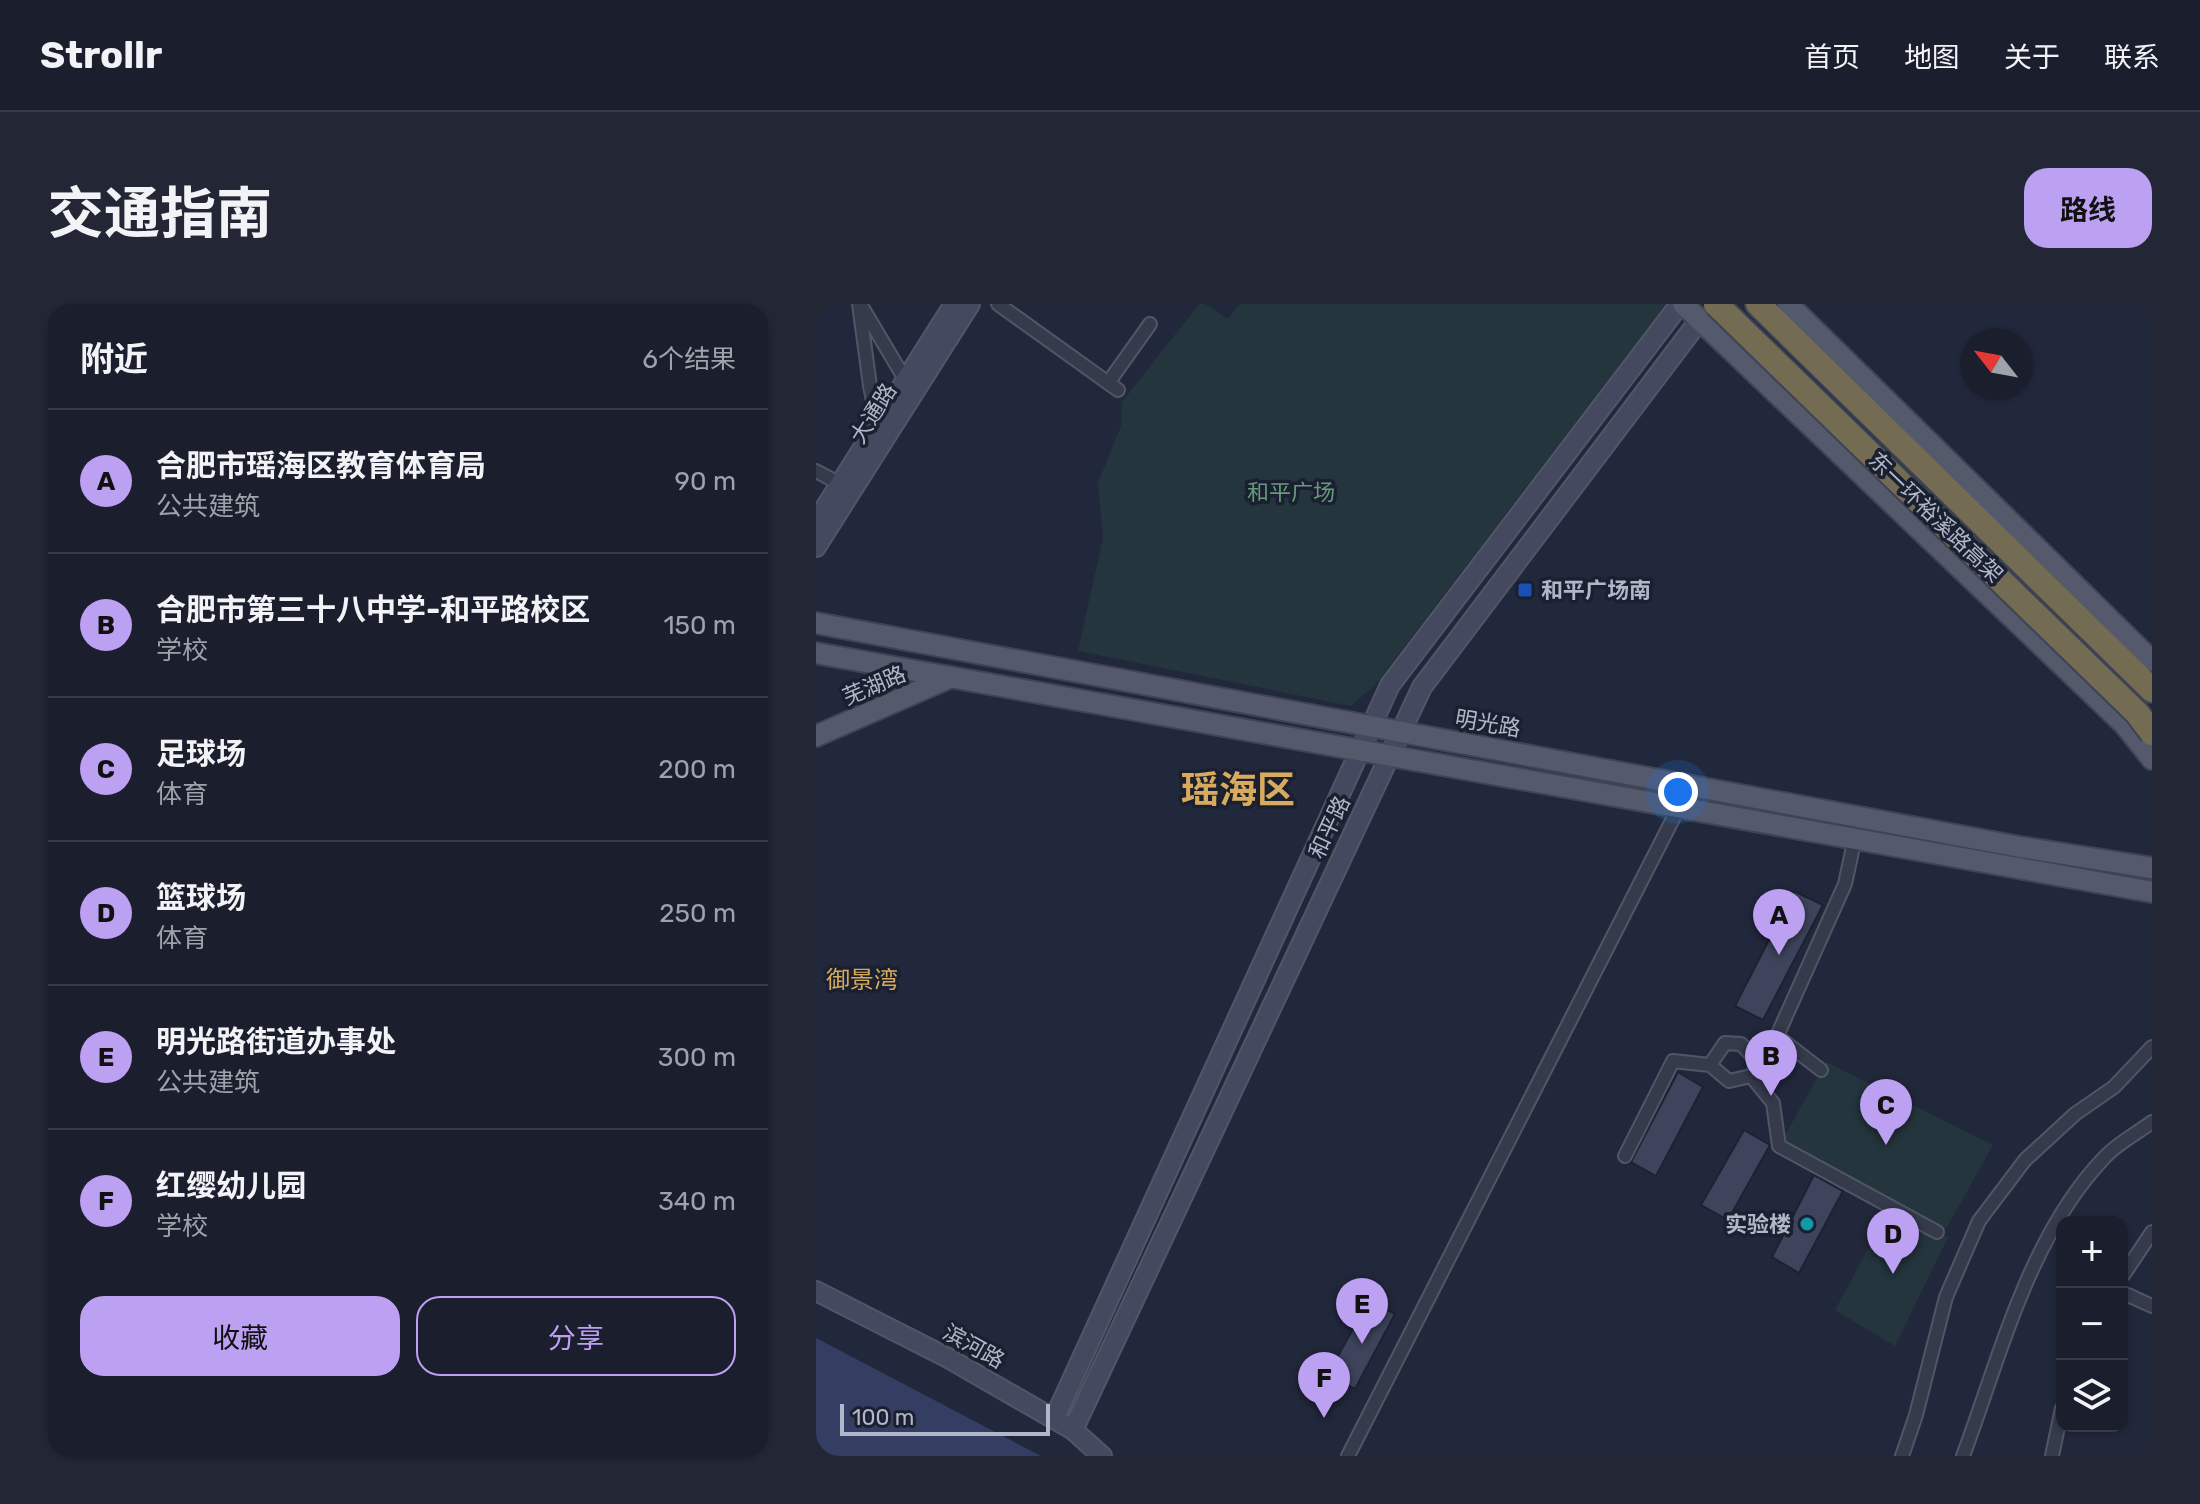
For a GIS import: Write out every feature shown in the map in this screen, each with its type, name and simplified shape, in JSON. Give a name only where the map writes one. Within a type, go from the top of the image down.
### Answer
[{"type":"highway","name":"东一环裕溪路高架","points":[[1758,304],[2152,690]]},
{"type":"highway","name":"东一环裕溪路高架","points":[[1709,313],[2145,717],[2152,733]]},
{"type":"main road","name":"大通路","points":[[816,522],[954,304]]},
{"type":"main road","name":"大通路","points":[[816,547],[970,304]]},
{"type":"main road","points":[[1681,304],[1709,313],[2124,724],[2152,759]]},
{"type":"main road","name":"和平路","points":[[1054,1419],[1390,685],[1681,304]]},
{"type":"main road","name":"和平路","points":[[1073,1430],[1422,687],[1692,330],[1709,313],[1725,304]]},
{"type":"main road","points":[[1788,304],[2152,661]]},
{"type":"main road","name":"明光路","points":[[816,623],[2020,847],[2152,868]]},
{"type":"main road","points":[[816,653],[2152,892]]},
{"type":"main road","name":"芜湖路","points":[[816,736],[951,677]]},
{"type":"main road","name":"滨河路","points":[[816,1291],[948,1358],[1054,1419],[1073,1430],[1102,1456]]},
{"type":"street","points":[[860,304],[906,381]]},
{"type":"street","points":[[860,304],[878,425]]},
{"type":"street","points":[[998,304],[1113,387],[1150,324]]},
{"type":"street","points":[[816,471],[840,484]]},
{"type":"street","points":[[1348,1456],[1679,807]]},
{"type":"street","points":[[1625,1156],[1673,1061],[1710,1065],[1729,1081],[1751,1076],[1777,1036],[1845,884],[1855,838]]},
{"type":"street","points":[[1777,1036],[1821,1070]]},
{"type":"street","points":[[1710,1065],[1725,1043],[1741,1044],[1759,1063]]},
{"type":"street","points":[[1902,1456],[1916,1415],[1946,1297],[1979,1221],[2025,1160],[2075,1114],[2114,1087],[2152,1047]]},
{"type":"street","points":[[1751,1076],[1773,1103],[1779,1146],[1937,1232]]},
{"type":"street","points":[[1963,1456],[2020,1301],[2058,1216],[2104,1157],[2152,1122]]},
{"type":"street","points":[[2128,1268],[2152,1232]]},
{"type":"street","points":[[2128,1295],[2152,1306]]},
{"type":"street","points":[[2052,1456],[2057,1432]]},
{"type":"green space","name":"和平广场","points":[[1199,304],[1205,304],[1228,319],[1240,304],[1675,304],[1663,308],[1375,685],[1351,706],[1078,651],[1103,538],[1098,483],[1121,426],[1122,402]]},
{"type":"green space","points":[[1826,1062],[1993,1145],[1946,1229],[1779,1146]]},
{"type":"green space","points":[[1891,1207],[1948,1237],[1895,1346],[1835,1310]]},
{"type":"water","points":[[816,1338],[1041,1456],[816,1456]]},
{"type":"building","points":[[1794,891],[1823,905],[1763,1020],[1735,1006]]},
{"type":"building","points":[[1678,1072],[1703,1087],[1656,1176],[1631,1162]]},
{"type":"building","points":[[1744,1130],[1770,1145],[1728,1220],[1701,1205]]},
{"type":"building","name":"实验楼","points":[[1814,1175],[1843,1191],[1799,1273],[1772,1257]]},
{"type":"building","points":[[1369,1300],[1395,1314],[1355,1389],[1328,1374]]},
{"type":"place","name":"和平广场南","points":[[1525,590]]},
{"type":"place","name":"合肥市瑶海区教育体育局","points":[[1779,955]]},
{"type":"place","name":"合肥市第三十八中学-和平路校区","points":[[1771,1096]]},
{"type":"place","name":"足球场","points":[[1886,1145]]},
{"type":"place","name":"实验楼","points":[[1807,1224]]},
{"type":"place","name":"篮球场","points":[[1893,1274]]},
{"type":"place","name":"明光路街道办事处","points":[[1362,1344]]},
{"type":"place","name":"红缨幼儿园","points":[[1324,1418]]},
{"type":"district","name":"瑶海区","points":[[1238,790]]},
{"type":"district","name":"御景湾","points":[[862,980]]}]
